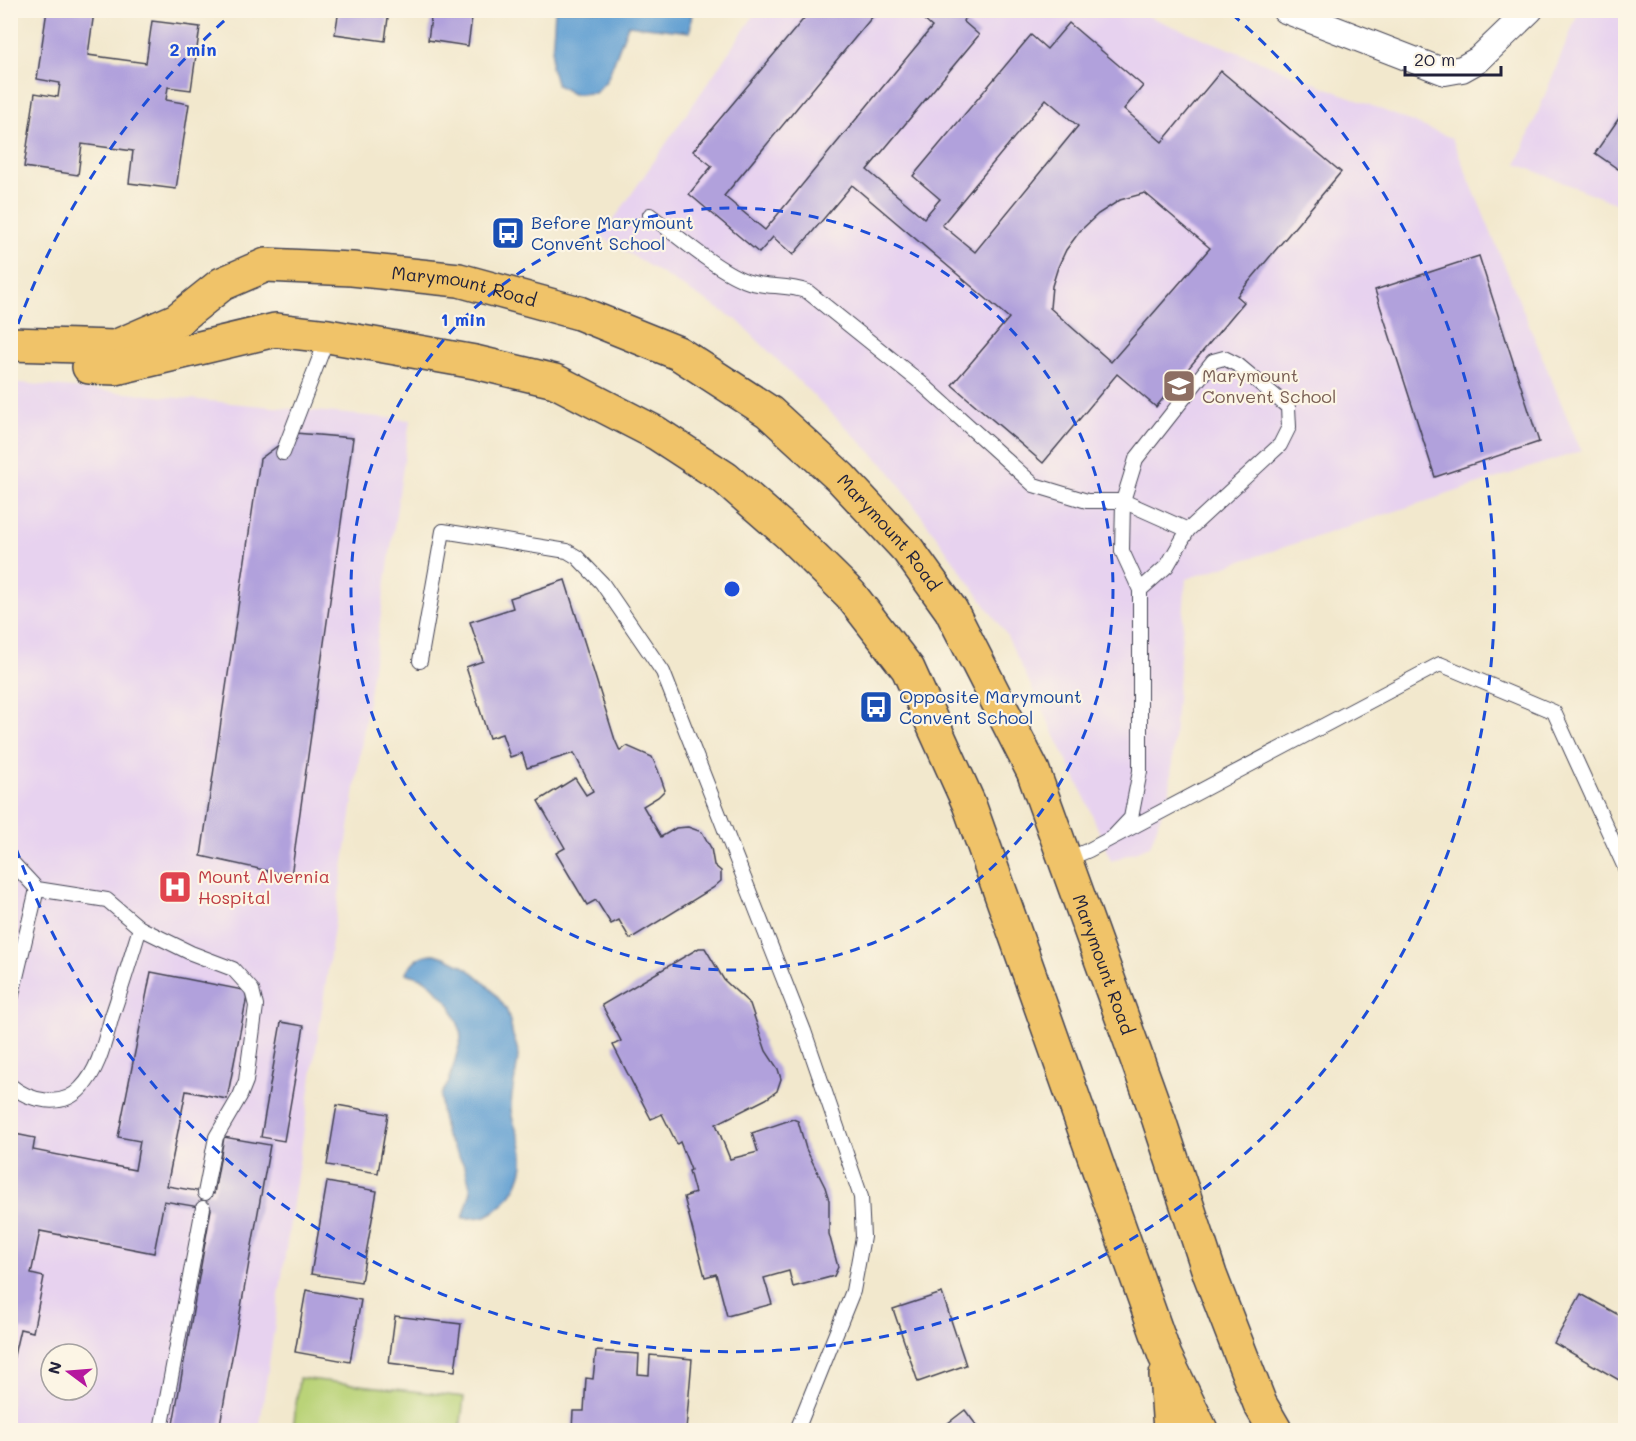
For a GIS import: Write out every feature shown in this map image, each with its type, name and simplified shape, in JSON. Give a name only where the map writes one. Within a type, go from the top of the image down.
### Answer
[{"type":"main road","name":"Marymount Road","points":[[10,344],[115,347],[177,320],[222,284],[266,265],[352,269],[459,280],[579,313],[678,353],[769,412],[841,478],[908,550],[951,610],[1028,761],[1159,1120],[1210,1275],[1260,1404],[1275,1431]]},
{"type":"main road","points":[[10,365],[116,368],[275,330],[328,336],[475,362],[555,381],[656,433],[726,478],[789,534],[850,594],[908,669],[969,804],[1165,1356],[1201,1431]]},
{"type":"main road","points":[[1165,1356],[1170,1431]]},
{"type":"street","points":[[1285,10],[1445,72],[1462,69],[1478,60],[1530,10]]},
{"type":"lane","points":[[650,215],[728,273],[748,282],[794,287],[807,292],[920,382],[1034,485],[1087,501],[1123,501],[1188,530]]},
{"type":"lane","points":[[283,453],[328,336]]},
{"type":"lane","points":[[1114,836],[1131,818],[1140,771],[1140,590],[1122,551],[1123,501],[1136,459],[1213,362],[1224,358],[1238,365],[1288,407],[1289,427],[1281,445],[1188,530],[1167,566],[1140,590]]},
{"type":"lane","points":[[420,662],[443,531],[567,551],[577,557],[602,583],[663,672],[804,1031],[861,1197],[863,1237],[853,1291],[797,1431]]},
{"type":"lane","points":[[1066,860],[1440,664],[1554,712],[1626,870]]},
{"type":"lane","points":[[10,860],[37,889],[107,900],[141,928],[191,953],[233,969],[252,990],[256,1006],[246,1081],[216,1137],[206,1193]]},
{"type":"lane","points":[[10,1003],[37,889]]},
{"type":"lane","points":[[10,1085],[21,1094],[40,1101],[63,1100],[80,1090],[92,1074],[102,1049],[141,928]]},
{"type":"lane","points":[[161,1431],[203,1208]]},
{"type":"shaded area","name":"Marymount Convent School","points":[[757,11],[1135,11],[1452,138],[1581,451],[1186,579],[1170,790],[1150,846],[1111,861],[1086,800],[1006,634],[888,469],[737,320],[602,237]]},
{"type":"shaded area","points":[[1579,11],[1625,11],[1625,207],[1517,164]]},
{"type":"shaded area","name":"Mount Alvernia Hospital","points":[[10,382],[410,420],[259,1430],[11,1430]]},
{"type":"green space","points":[[299,1378],[464,1397],[460,1430],[293,1430]]},
{"type":"water","points":[[555,10],[692,11],[690,32],[628,25],[607,80],[595,93],[573,94],[557,85],[551,67]]},
{"type":"water","points":[[435,954],[466,968],[484,982],[499,999],[506,1009],[518,1050],[511,1108],[512,1119],[522,1148],[520,1178],[510,1197],[495,1211],[483,1217],[463,1218],[471,1191],[465,1166],[446,1136],[441,1110],[441,1095],[449,1082],[461,1039],[460,1029],[451,1006],[433,986],[424,979],[406,973],[418,959],[425,955]]},
{"type":"building","points":[[47,10],[94,12],[88,55],[146,63],[152,21],[200,27],[191,90],[168,87],[166,100],[189,104],[176,189],[129,183],[133,151],[82,144],[78,175],[24,167],[35,93],[58,97],[60,83],[37,79]]},
{"type":"building","points":[[339,10],[389,10],[385,41],[335,34]]},
{"type":"building","points":[[432,10],[473,10],[468,46],[428,40]]},
{"type":"building","points":[[811,10],[878,10],[724,196],[765,230],[932,27],[913,10],[972,10],[963,21],[979,35],[867,170],[924,218],[940,199],[913,176],[1031,35],[1047,49],[1069,23],[1143,86],[1124,109],[1162,142],[1221,71],[1341,172],[1237,296],[1244,302],[1156,407],[1117,374],[1043,463],[952,385],[1009,318],[852,185],[793,255],[773,237],[759,253],[689,194],[712,166],[693,151]],"holes":[[[1046,99],[1078,126],[975,252],[942,225]],[[1145,193],[1210,248],[1111,362],[1050,308],[1052,286],[1066,250],[1080,231],[1098,214],[1120,200]]]},
{"type":"building","points":[[1626,108],[1626,159],[1618,169],[1595,153]]},
{"type":"building","points":[[1479,256],[1539,442],[1435,477],[1375,290]]},
{"type":"building","points":[[295,433],[353,438],[291,876],[201,856],[260,459]]},
{"type":"building","points":[[565,580],[620,751],[627,746],[652,757],[665,790],[643,806],[661,837],[676,828],[688,827],[702,832],[711,848],[714,865],[721,871],[721,881],[713,888],[630,939],[619,920],[611,924],[596,900],[587,905],[556,853],[565,848],[538,801],[575,778],[586,795],[593,791],[574,753],[527,768],[522,753],[510,757],[502,734],[489,738],[466,667],[483,661],[470,622],[513,608],[510,598]]},
{"type":"building","points":[[699,948],[705,948],[724,980],[750,1004],[766,1051],[778,1069],[781,1079],[777,1091],[766,1099],[716,1124],[730,1159],[758,1152],[752,1133],[793,1119],[798,1121],[806,1149],[829,1200],[829,1234],[838,1267],[834,1276],[793,1287],[789,1271],[764,1278],[772,1304],[727,1316],[716,1274],[705,1277],[684,1197],[695,1193],[689,1171],[691,1170],[680,1142],[677,1144],[662,1114],[651,1119],[613,1045],[621,1041],[602,1005]]},
{"type":"building","points":[[151,972],[248,991],[227,1099],[186,1091],[167,1186],[214,1194],[224,1137],[270,1145],[219,1430],[172,1430],[211,1209],[164,1201],[154,1253],[40,1231],[31,1274],[44,1277],[33,1332],[20,1329],[10,1373],[10,1133],[35,1138],[33,1150],[135,1170],[140,1141],[118,1137]]},
{"type":"building","points":[[281,1022],[304,1026],[284,1141],[261,1137]]},
{"type":"building","points":[[337,1105],[388,1114],[378,1173],[327,1165]]},
{"type":"building","points":[[327,1182],[377,1191],[361,1282],[311,1274]]},
{"type":"building","points":[[306,1290],[361,1300],[350,1362],[295,1352]]},
{"type":"building","points":[[942,1293],[966,1365],[918,1382],[893,1309]]},
{"type":"building","points":[[1581,1294],[1626,1319],[1626,1384],[1554,1343]]},
{"type":"building","points":[[395,1316],[461,1324],[455,1371],[389,1363]]},
{"type":"building","points":[[596,1351],[639,1354],[638,1374],[649,1375],[650,1355],[692,1359],[686,1430],[572,1430],[573,1411],[584,1411],[586,1378],[593,1379]]},
{"type":"building","points":[[965,1410],[980,1430],[939,1430]]},
{"type":"building","points":[[41,1426],[61,1429],[61,1430],[40,1430]]},
{"type":"place","name":"Before Marymount Convent School","points":[[508,233]]},
{"type":"place","name":"Marymount Convent School","points":[[1179,386]]},
{"type":"place","name":"Opposite Marymount Convent School","points":[[876,707]]},
{"type":"place","name":"Mount Alvernia Hospital","points":[[175,887]]}]
